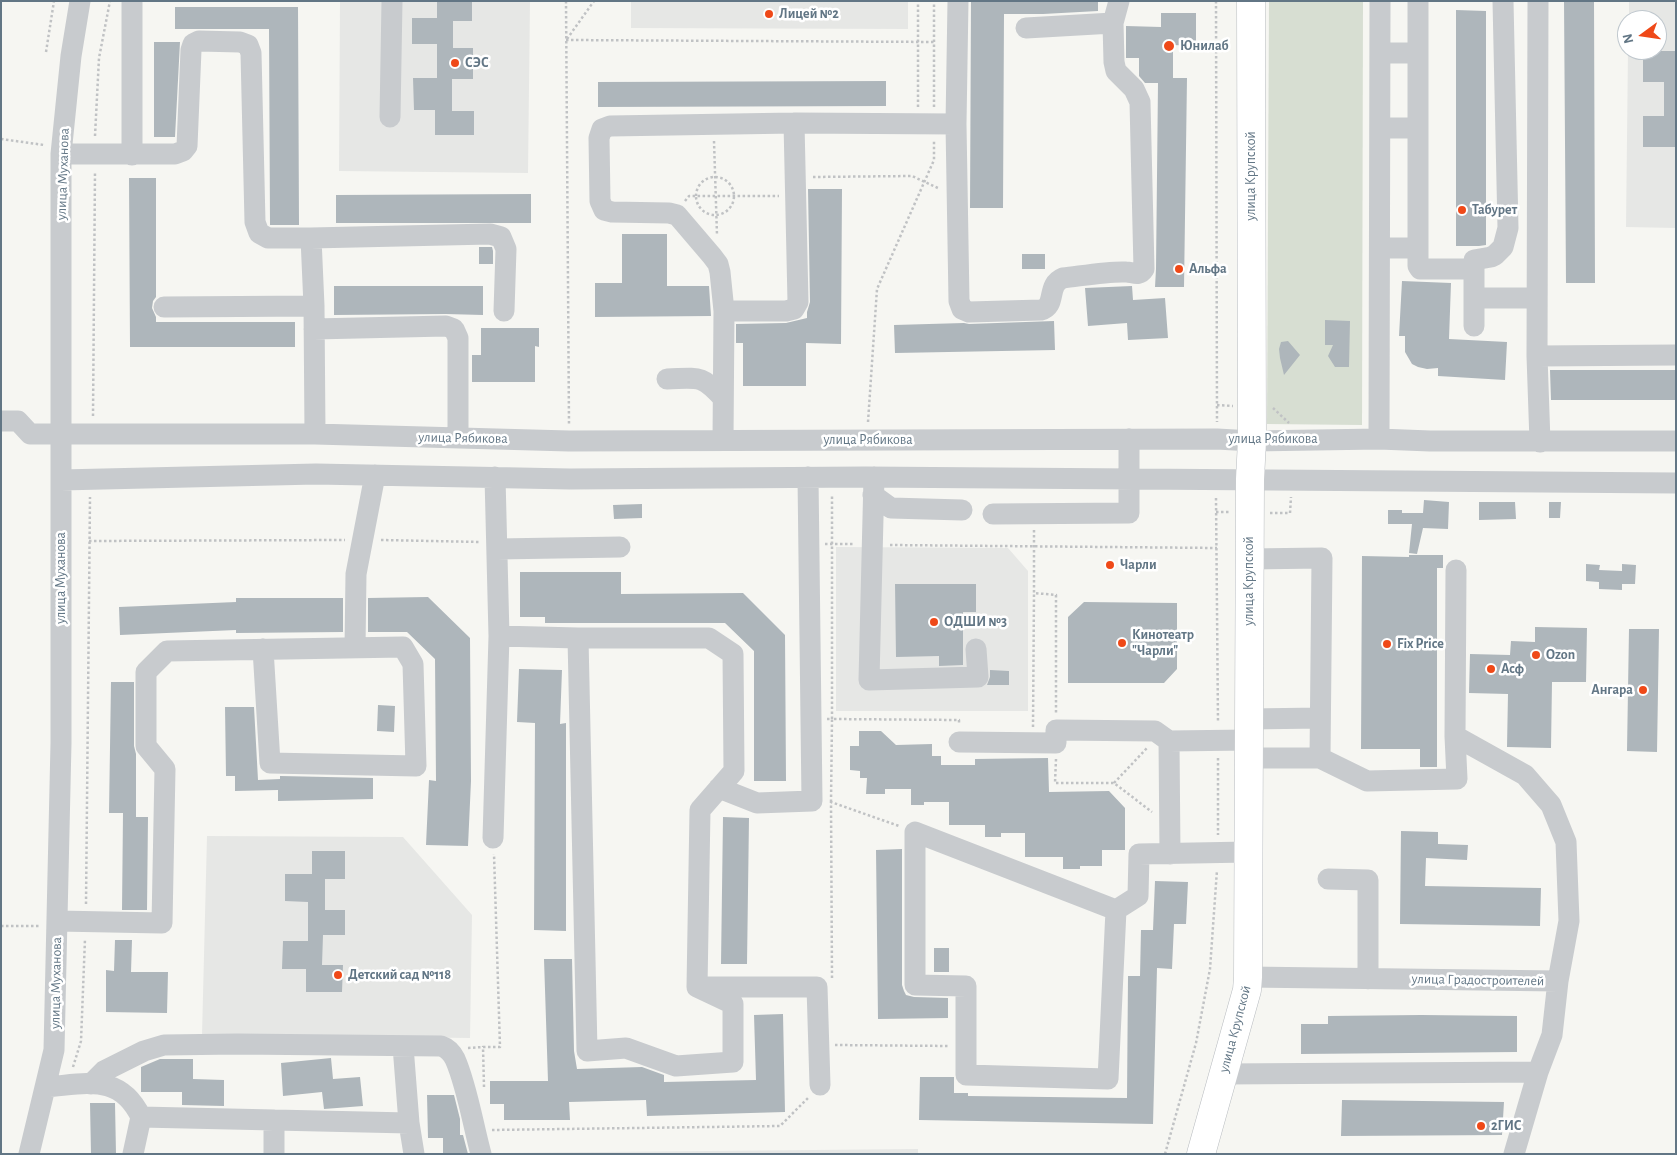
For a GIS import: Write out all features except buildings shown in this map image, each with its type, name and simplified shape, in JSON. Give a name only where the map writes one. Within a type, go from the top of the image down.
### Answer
[{"type":"main road","name":"улица Крупской","points":[[1201,1154],[1248,977],[1249,559],[1252,441],[1251,1]]},
{"type":"street","name":"улица Муханова","points":[[29,1154],[54,1050],[61,743],[61,150],[80,1]]},
{"type":"street","points":[[390,117],[392,1]]},
{"type":"street","points":[[958,1],[956,124],[959,301],[962,309],[969,312],[1041,310],[1050,304],[1054,287],[1057,281],[1063,278],[1126,272],[1138,274],[1142,273],[1144,269],[1140,102],[1138,95],[1116,71],[1114,62],[1113,23],[1119,1]]},
{"type":"street","points":[[1379,438],[1380,1]]},
{"type":"street","points":[[1418,1],[1418,266],[1420,269],[1474,269]]},
{"type":"street","points":[[1474,326],[1474,260],[1491,257],[1502,247],[1508,228],[1503,1]]},
{"type":"street","points":[[1538,1],[1537,356],[1540,442]]},
{"type":"street","points":[[132,3],[132,155]]},
{"type":"street","points":[[1026,28],[1113,23]]},
{"type":"street","points":[[61,150],[95,154],[132,155],[175,154],[183,151],[187,146],[191,50],[193,44],[199,41],[240,42],[248,46],[251,53],[255,222],[259,233],[268,238],[490,234],[501,237],[506,249],[504,311]]},
{"type":"street","points":[[1380,53],[1418,53]]},
{"type":"street","points":[[724,311],[786,311],[794,309],[798,302],[794,123]]},
{"type":"street","points":[[723,440],[724,311],[718,264],[677,215],[604,210],[600,201],[599,138],[602,130],[610,126],[714,124],[956,124]]},
{"type":"street","points":[[1380,128],[1418,128]]},
{"type":"street","points":[[311,238],[314,306],[315,434]]},
{"type":"street","points":[[1380,248],[1417,248]]},
{"type":"street","points":[[1474,298],[1532,298]]},
{"type":"street","points":[[164,307],[314,306]]},
{"type":"street","points":[[314,329],[446,326],[454,329],[458,338],[458,438]]},
{"type":"street","points":[[1537,356],[1676,355]]},
{"type":"street","points":[[666,379],[699,378],[711,384],[723,398]]},
{"type":"street","name":"улица Рябикова","points":[[1,421],[18,420],[30,434],[315,434],[569,441],[1129,439],[1252,441],[1379,438],[1430,441],[1676,441]]},
{"type":"street","points":[[993,514],[1129,514],[1129,439]]},
{"type":"street","points":[[61,480],[316,474],[570,479],[808,477],[873,486],[1129,478],[1676,483]]},
{"type":"street","points":[[355,648],[356,574],[375,475]]},
{"type":"street","points":[[493,838],[498,636],[495,477]]},
{"type":"street","points":[[719,788],[757,803],[822,801],[821,719],[809,544],[808,477]]},
{"type":"street","points":[[873,486],[891,508],[962,510]]},
{"type":"street","points":[[873,486],[869,680],[978,677],[976,649]]},
{"type":"street","points":[[497,546],[620,547]]},
{"type":"street","points":[[1249,559],[1322,558],[1320,758]]},
{"type":"street","points":[[1249,739],[1320,758],[1367,781],[1457,779],[1455,736],[1456,570]]},
{"type":"street","points":[[498,636],[709,638],[733,654],[734,770],[700,810],[697,987]]},
{"type":"street","points":[[578,638],[587,1051],[626,1048],[676,1066],[733,1062],[733,1004],[697,987]]},
{"type":"street","points":[[57,924],[85,921],[162,923],[165,769],[146,746],[146,672],[167,651],[403,647],[413,664],[416,766],[270,763],[263,650]]},
{"type":"street","points":[[959,742],[1033,743],[1056,737],[1155,731],[1164,737],[1218,740],[1249,739],[1320,718]]},
{"type":"street","points":[[1455,736],[1525,775],[1551,805],[1566,842],[1569,921],[1558,981]]},
{"type":"street","points":[[1164,737],[1170,854]]},
{"type":"street","points":[[915,832],[1116,910],[1108,1079],[966,1075],[966,986],[915,985],[915,832]]},
{"type":"street","points":[[1116,910],[1138,896],[1139,854],[1248,852]]},
{"type":"street","points":[[1328,879],[1368,880],[1368,979]]},
{"type":"street","name":"улица Градостроителей","points":[[1248,977],[1558,981],[1552,1035],[1538,1072],[1514,1154]]},
{"type":"street","points":[[697,987],[817,987],[820,1085]]},
{"type":"street","points":[[91,1084],[104,1071],[144,1051],[164,1045],[441,1046],[447,1048],[454,1058],[464,1088],[481,1154]]},
{"type":"street","points":[[403,1046],[409,1123],[414,1154]]},
{"type":"street","points":[[1223,1074],[1538,1072]]},
{"type":"street","points":[[46,1087],[91,1084],[113,1087],[122,1092],[130,1099],[141,1117],[133,1154]]},
{"type":"street","points":[[141,1117],[409,1123]]},
{"type":"street","points":[[274,1120],[274,1154]]},
{"type":"path","points":[[46,52],[54,1]]},
{"type":"path","points":[[93,434],[95,154],[99,58],[110,1]]},
{"type":"path","points":[[566,1],[569,441]]},
{"type":"path","points":[[566,40],[594,1]]},
{"type":"path","points":[[866,440],[877,289],[934,160],[926,124],[918,42],[918,1]]},
{"type":"path","points":[[926,124],[934,42],[934,1]]},
{"type":"path","points":[[1216,1],[1217,439]]},
{"type":"path","points":[[566,40],[934,42]]},
{"type":"path","points":[[714,124],[717,235]]},
{"type":"path","points":[[1,139],[61,150]]},
{"type":"path","points":[[715,176],[727,180],[732,186],[734,196],[732,205],[728,210],[716,215],[703,211],[698,206],[696,196],[702,181],[715,176]]},
{"type":"path","points":[[677,215],[688,196],[734,196],[795,186],[912,176],[957,197]]},
{"type":"path","points":[[68,1086],[81,1040],[85,921],[91,479]]},
{"type":"path","points":[[1165,1154],[1196,1043],[1210,969],[1218,853],[1216,479]]},
{"type":"path","points":[[817,987],[833,978],[822,801],[821,719],[832,544],[832,492]]},
{"type":"path","points":[[1033,743],[1034,514]]},
{"type":"path","points":[[89,541],[362,540],[497,546]]},
{"type":"path","points":[[809,544],[1217,548]]},
{"type":"path","points":[[1034,594],[1056,595],[1055,783],[1114,783],[1170,825]]},
{"type":"path","points":[[821,719],[959,720],[959,742]]},
{"type":"path","points":[[1114,783],[1164,737]]},
{"type":"path","points":[[822,801],[915,832]]},
{"type":"path","points":[[484,1093],[483,1047],[500,1047],[493,838]]},
{"type":"path","points":[[1,926],[57,924]]},
{"type":"path","points":[[819,1045],[966,1046]]},
{"type":"path","points":[[485,1130],[780,1126],[820,1085]]},
{"type":"shaded area","points":[[340,1],[530,1],[528,173],[339,171]]},
{"type":"shaded area","name":"Лицей №2","points":[[631,1],[908,1],[908,29],[631,28]]},
{"type":"shaded area","points":[[1269,1],[1363,1],[1362,425],[1267,424]]},
{"type":"shaded area","points":[[1629,1],[1676,1],[1676,228],[1626,227],[1628,60],[1667,60],[1667,10],[1629,10]]},
{"type":"shaded area","points":[[836,547],[1008,548],[1028,571],[1028,711],[836,711]]},
{"type":"shaded area","name":"Детский сад №118","points":[[207,836],[403,837],[472,915],[470,1038],[202,1035]]},
{"type":"shaded area","points":[[918,1149],[918,1154],[499,1154],[499,1153]]},
{"type":"place","name":"Лицей №2","points":[[769,14]]},
{"type":"place","name":"Юнилаб","points":[[1169,46]]},
{"type":"place","name":"СЭС","points":[[455,63]]},
{"type":"place","name":"Табурет","points":[[1462,210]]},
{"type":"place","name":"Альфа","points":[[1179,269]]},
{"type":"place","name":"Чарли","points":[[1110,565]]},
{"type":"place","name":"ОДШИ №3","points":[[934,622]]},
{"type":"place","name":"Кинотеатр \"Чарли\"","points":[[1122,643]]},
{"type":"place","name":"Fix Price","points":[[1387,644]]},
{"type":"place","name":"Ozon","points":[[1536,655]]},
{"type":"place","name":"Асф","points":[[1491,669]]},
{"type":"place","name":"Ангара","points":[[1643,690]]},
{"type":"place","name":"Детский сад №118","points":[[338,975]]},
{"type":"place","name":"2ГИС","points":[[1481,1126]]}]
